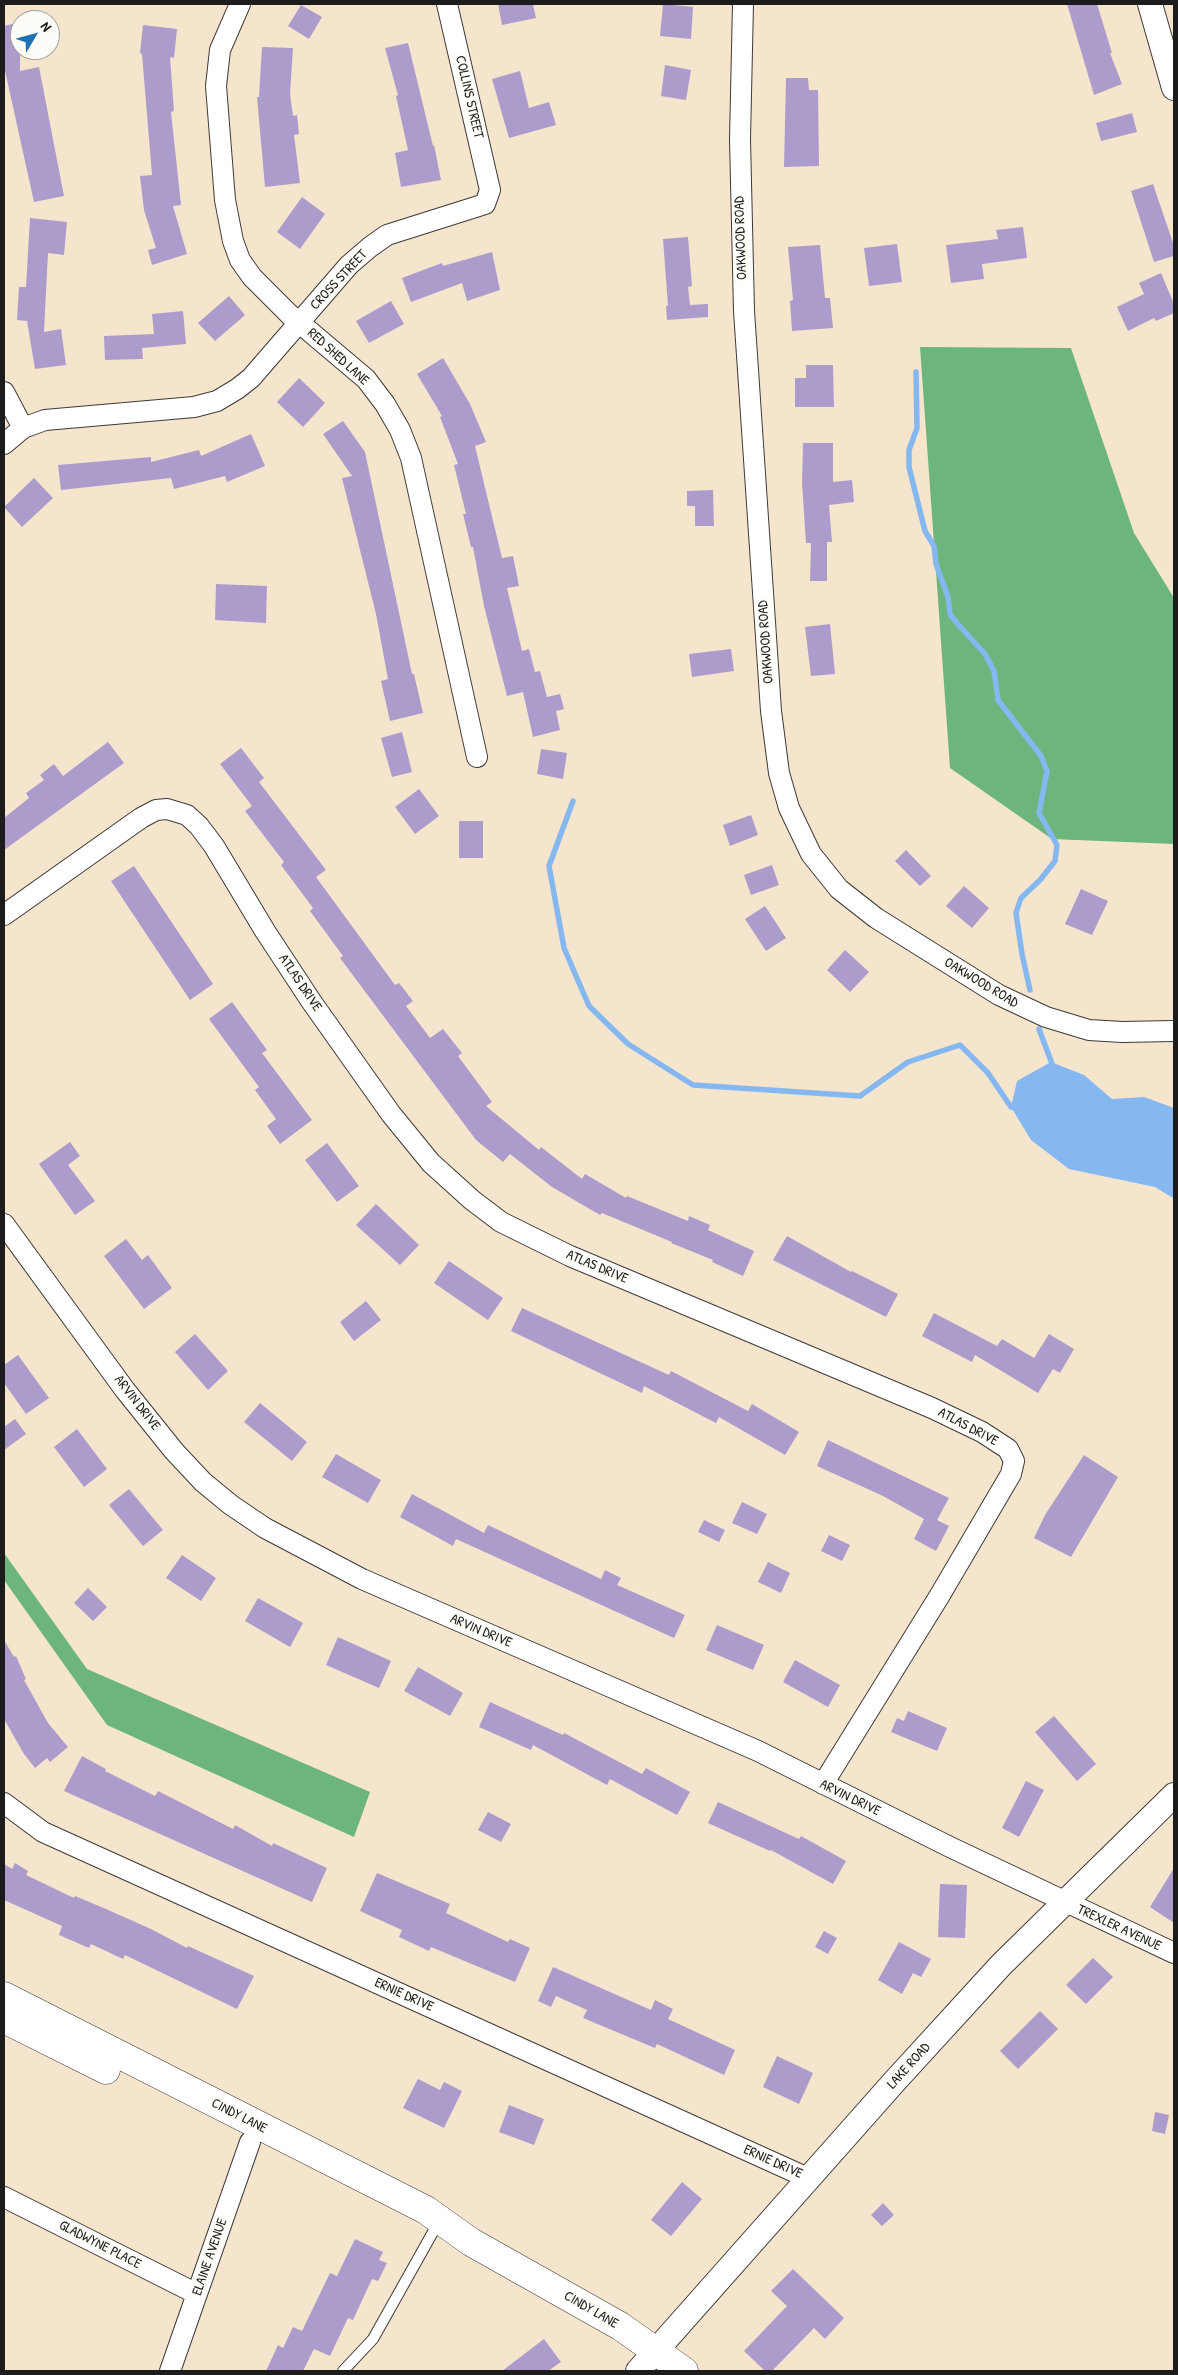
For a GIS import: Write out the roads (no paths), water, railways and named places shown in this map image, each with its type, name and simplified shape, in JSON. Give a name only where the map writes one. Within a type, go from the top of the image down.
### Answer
[{"type":"main road","name":"CINDY LANE","points":[[4,1996],[426,2210],[470,2242],[620,2326],[657,2350],[684,2371]]},
{"type":"main road","name":"CINDY LANE","points":[[4,2019],[361,2198],[433,2232],[470,2242]]},
{"type":"street","name":"RED SHED LANE","points":[[240,4],[220,50],[216,86],[216,109],[228,224],[240,260],[252,277],[299,323],[366,380],[386,404],[400,430],[410,458],[477,756]]},
{"type":"street","name":"COLLINS STREET","points":[[447,4],[490,190]]},
{"type":"street","name":"OAKWOOD ROAD","points":[[743,4],[740,148],[744,311],[771,711],[779,773],[789,808],[810,854],[839,889],[876,918],[999,995],[1046,1017],[1089,1030],[1122,1032],[1174,1031]]},
{"type":"street","points":[[1150,4],[1174,88]]},
{"type":"street","name":"CROSS STREET","points":[[4,444],[23,428],[45,420],[194,406],[217,401],[251,378],[349,266],[386,235],[485,204],[490,190]]},
{"type":"street","points":[[4,392],[23,428]]},
{"type":"street","name":"ATLAS DRIVE","points":[[4,915],[141,818],[156,810],[167,809],[187,815],[199,826],[214,846],[265,931],[311,1001],[391,1114],[443,1175],[472,1200],[502,1222],[546,1245],[932,1408],[982,1432],[1008,1450],[1014,1461],[1011,1474],[940,1594],[823,1784]]},
{"type":"street","name":"ARVIN DRIVE","points":[[4,1224],[125,1390],[174,1451],[203,1482],[231,1505],[265,1528],[362,1579],[758,1751],[1064,1902]]},
{"type":"street","name":"LAKE ROAD","points":[[638,2371],[995,1973],[1064,1902],[1174,1795]]},
{"type":"street","name":"ERNIE DRIVE","points":[[4,1803],[43,1832],[810,2179]]},
{"type":"street","name":"TREXLER AVENUE","points":[[1064,1902],[1174,1953]]},
{"type":"street","name":"ELAINE AVENUE","points":[[170,2371],[250,2142]]},
{"type":"street","name":"GLADWYNE PLACE","points":[[4,2197],[197,2294]]},
{"type":"lane","points":[[343,2371],[373,2339],[433,2232]]},
{"type":"water","points":[[1051,1062],[1084,1075],[1112,1099],[1144,1097],[1174,1108],[1173,1198],[1155,1187],[1069,1169],[1031,1140],[1011,1107],[1017,1081]]},
{"type":"waterway","points":[[916,372],[917,428],[909,450],[909,467],[925,531],[934,546],[936,564],[948,597],[950,614],[985,654],[994,671],[998,700],[1041,756],[1047,771],[1039,813],[1057,845],[1055,861],[1040,880],[1021,898],[1016,913],[1030,990]]},
{"type":"waterway","points":[[573,801],[549,866],[564,948],[589,1006],[628,1044],[693,1085],[860,1096],[908,1062],[960,1045],[988,1073],[1011,1107],[1017,1109]]},
{"type":"waterway","points":[[1039,1029],[1054,1069]]}]
